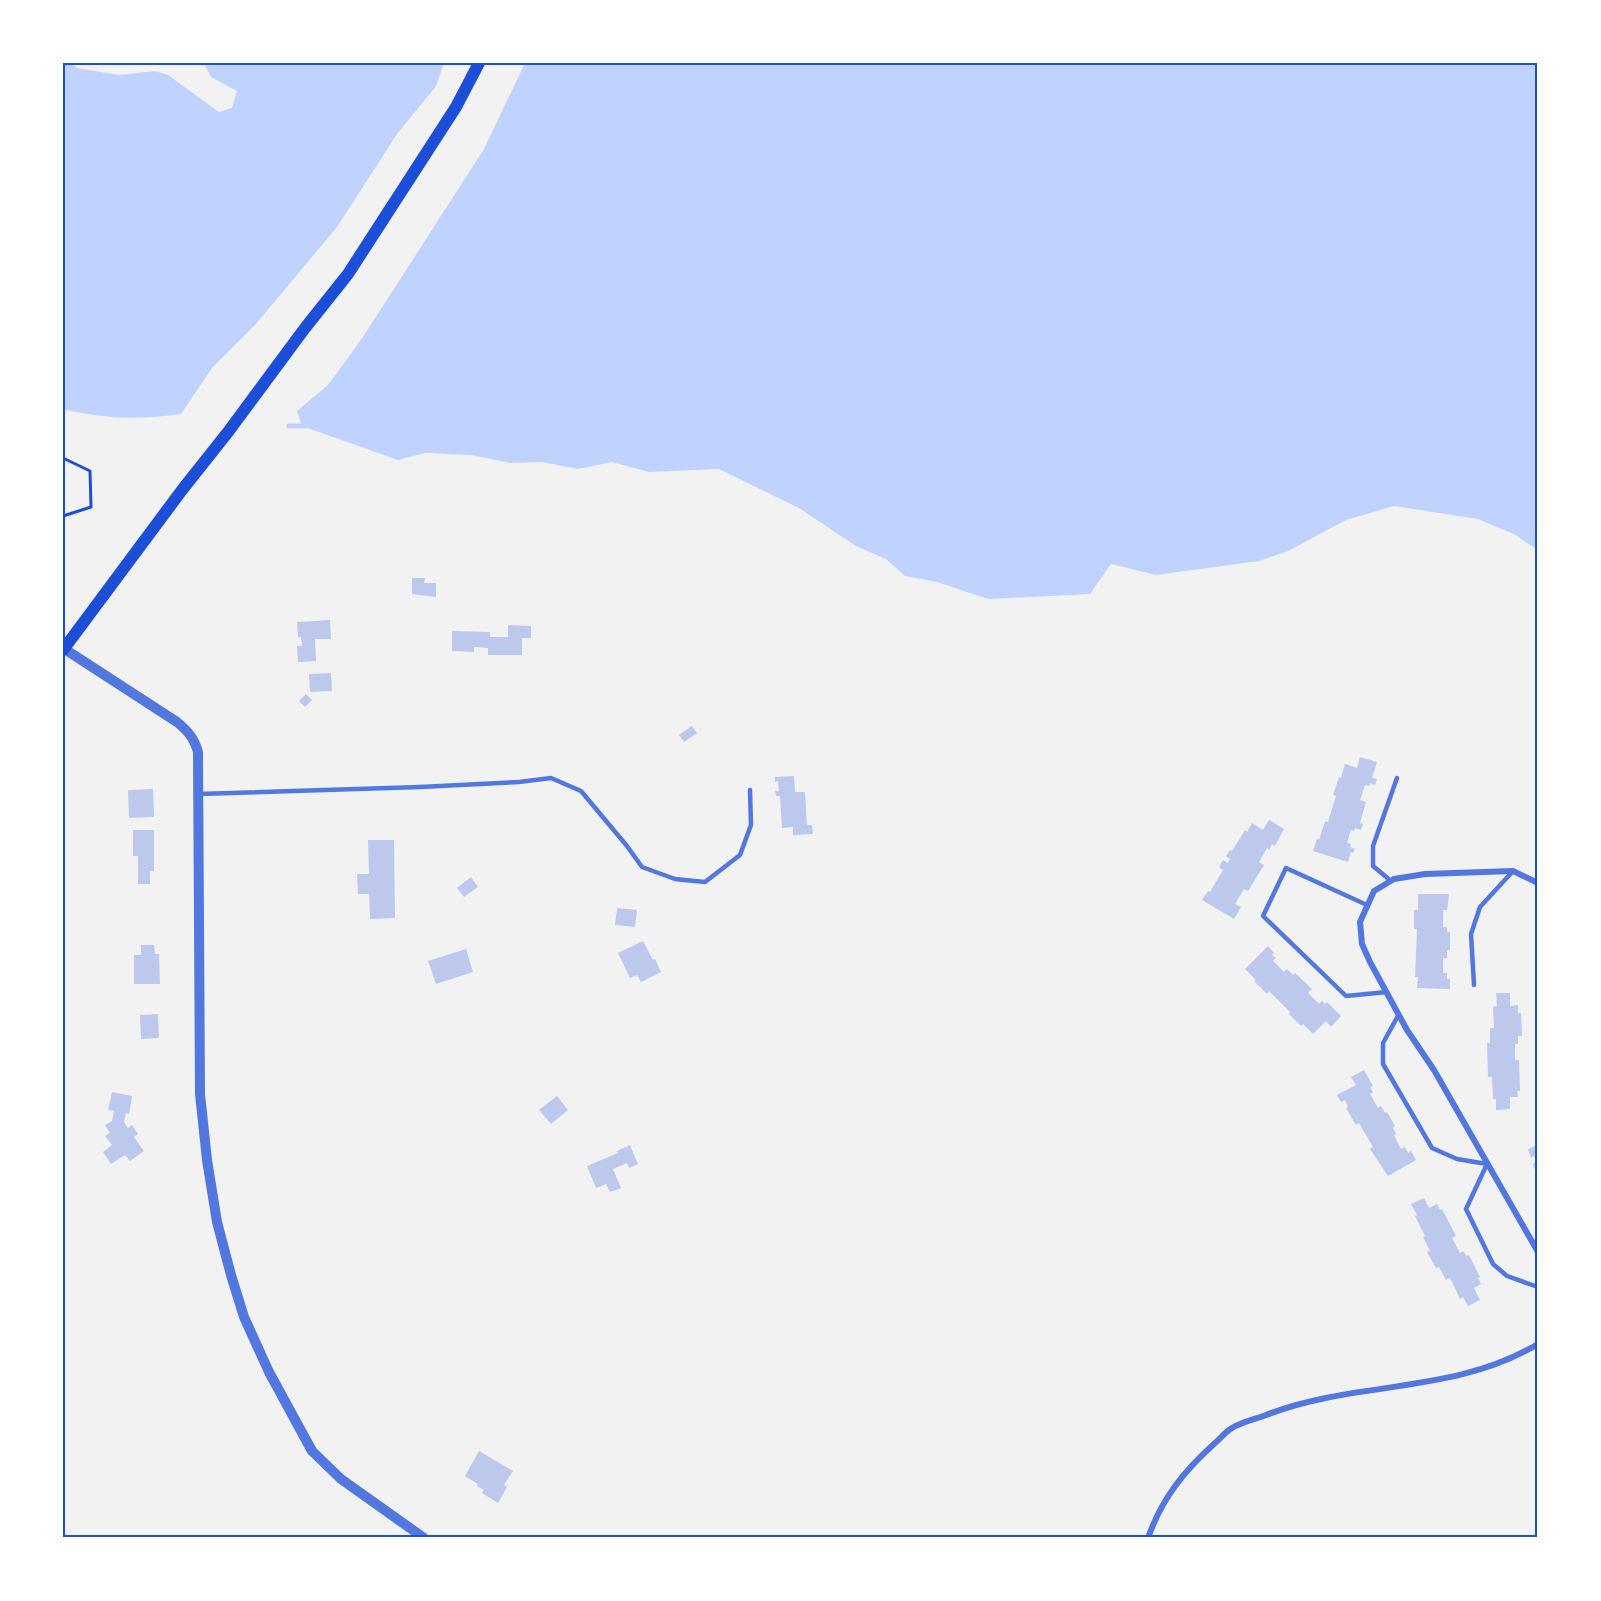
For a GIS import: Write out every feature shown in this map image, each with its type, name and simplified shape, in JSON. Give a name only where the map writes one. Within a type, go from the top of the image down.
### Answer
[{"type":"main road","points":[[63,649],[304,328],[348,274],[456,107],[479,63]]},
{"type":"street","points":[[63,649],[177,722],[191,735],[198,752],[200,1094],[217,1222],[231,1275],[244,1317],[312,1451],[341,1479],[424,1538]]},
{"type":"street","points":[[1538,883],[1513,871],[1425,874],[1391,881],[1374,891],[1360,922],[1362,944],[1387,992],[1538,1252]]},
{"type":"street","points":[[1148,1538],[1172,1488],[1197,1459],[1232,1428],[1286,1407],[1332,1396],[1435,1382],[1475,1371],[1538,1344]]},
{"type":"lane","points":[[197,794],[420,787],[551,778],[581,791],[642,867],[675,879],[705,882],[740,855],[751,825],[750,790]]},
{"type":"lane","points":[[1391,881],[1373,866],[1373,846],[1397,778]]},
{"type":"lane","points":[[1366,905],[1286,868],[1263,916],[1346,996],[1387,992]]},
{"type":"lane","points":[[1474,985],[1471,934],[1480,907],[1513,871]]},
{"type":"lane","points":[[1399,1014],[1383,1043],[1383,1064],[1432,1148],[1457,1159],[1487,1164],[1466,1209],[1492,1264],[1507,1276],[1538,1287]]},
{"type":"path","points":[[63,458],[90,471],[91,507],[63,516]]},
{"type":"water","points":[[63,63],[71,63],[77,68],[119,75],[155,71],[168,75],[219,112],[232,108],[237,91],[211,77],[204,63],[444,63],[436,86],[397,134],[337,227],[255,325],[212,368],[181,414],[137,418],[107,417],[63,409]]},
{"type":"water","points":[[525,63],[1538,63],[1538,549],[1530,541],[1478,519],[1394,506],[1346,520],[1288,551],[1259,561],[1156,575],[1111,564],[1090,594],[988,599],[937,582],[905,576],[886,559],[856,546],[799,508],[719,469],[649,472],[612,462],[578,469],[542,462],[510,463],[472,455],[425,453],[398,460],[302,426],[297,411],[328,385],[363,337],[484,149]]},
{"type":"building","points":[[412,578],[425,578],[424,583],[436,583],[436,597],[412,594]]},
{"type":"building","points":[[330,620],[331,639],[315,639],[316,661],[298,662],[297,646],[302,646],[301,637],[298,637],[297,622]]},
{"type":"building","points":[[508,625],[531,626],[531,638],[522,638],[522,655],[488,655],[488,648],[474,647],[474,652],[452,651],[452,631],[490,632],[490,637],[508,637]]},
{"type":"building","points":[[331,673],[332,691],[310,692],[309,674]]},
{"type":"building","points":[[306,694],[312,700],[305,707],[299,701]]},
{"type":"building","points":[[692,726],[697,733],[684,742],[679,735]]},
{"type":"building","points":[[1360,757],[1377,762],[1372,778],[1377,779],[1375,785],[1370,783],[1369,786],[1365,785],[1360,800],[1366,802],[1360,823],[1363,824],[1361,830],[1355,828],[1354,831],[1351,830],[1347,843],[1355,849],[1353,853],[1351,852],[1348,862],[1313,851],[1325,821],[1328,822],[1336,796],[1333,795],[1345,764],[1357,768]]},
{"type":"building","points":[[794,776],[795,792],[805,792],[807,825],[812,825],[813,834],[793,835],[793,827],[782,828],[780,796],[776,796],[775,791],[779,791],[778,781],[775,782],[775,777]]},
{"type":"building","points":[[153,789],[154,817],[129,818],[128,790]]},
{"type":"building","points":[[1269,820],[1284,829],[1275,846],[1272,844],[1269,850],[1267,848],[1259,862],[1264,865],[1248,891],[1244,889],[1235,904],[1241,907],[1234,919],[1202,900],[1208,891],[1210,892],[1223,870],[1219,867],[1223,860],[1228,863],[1230,859],[1226,856],[1230,850],[1232,851],[1245,830],[1247,832],[1252,823],[1263,830]]},
{"type":"building","points":[[133,830],[154,830],[154,871],[150,871],[150,884],[138,884],[138,856],[133,856]]},
{"type":"building","points":[[368,840],[394,840],[395,918],[370,919],[369,894],[358,894],[357,874],[369,874]]},
{"type":"building","points":[[471,877],[478,887],[464,897],[457,888]]},
{"type":"building","points":[[1418,894],[1449,894],[1447,910],[1443,910],[1443,927],[1447,927],[1447,932],[1450,932],[1450,950],[1447,950],[1447,958],[1443,958],[1443,973],[1447,973],[1447,979],[1450,979],[1450,989],[1417,988],[1418,977],[1415,977],[1417,929],[1414,929],[1414,910],[1418,910]]},
{"type":"building","points":[[617,908],[637,910],[635,927],[615,925]]},
{"type":"building","points":[[643,941],[661,972],[641,982],[637,975],[630,978],[618,953]]},
{"type":"building","points":[[141,945],[154,945],[155,954],[159,954],[160,984],[134,984],[134,955],[141,955]]},
{"type":"building","points":[[1268,946],[1276,958],[1273,961],[1284,972],[1287,969],[1293,975],[1295,973],[1312,989],[1308,993],[1319,1004],[1322,1001],[1325,1004],[1327,1002],[1341,1016],[1331,1027],[1326,1021],[1313,1034],[1303,1024],[1301,1026],[1269,991],[1267,994],[1254,981],[1256,980],[1245,969]]},
{"type":"building","points":[[466,949],[473,972],[436,984],[428,961]]},
{"type":"building","points":[[1496,993],[1510,993],[1510,1006],[1518,1005],[1518,1013],[1521,1013],[1522,1036],[1518,1036],[1518,1044],[1515,1044],[1515,1060],[1519,1060],[1520,1091],[1517,1091],[1518,1097],[1510,1097],[1510,1109],[1496,1110],[1492,1077],[1488,1077],[1487,1043],[1490,1043],[1490,1028],[1494,1028],[1493,1007],[1497,1006]]},
{"type":"building","points":[[158,1014],[159,1038],[141,1039],[140,1015]]},
{"type":"building","points":[[1364,1070],[1373,1086],[1370,1087],[1373,1092],[1370,1094],[1378,1108],[1381,1106],[1385,1113],[1387,1112],[1395,1126],[1393,1128],[1396,1134],[1394,1135],[1401,1149],[1405,1147],[1408,1153],[1411,1151],[1416,1160],[1388,1176],[1370,1149],[1373,1147],[1359,1123],[1356,1125],[1346,1108],[1348,1107],[1345,1100],[1341,1102],[1337,1095],[1356,1085],[1351,1077]]},
{"type":"building","points":[[112,1092],[132,1096],[129,1114],[126,1113],[124,1122],[128,1128],[132,1125],[138,1134],[134,1137],[144,1151],[130,1161],[125,1155],[111,1164],[103,1152],[112,1145],[105,1136],[110,1133],[105,1125],[112,1121],[114,1111],[108,1110]]},
{"type":"building","points":[[557,1096],[568,1110],[551,1124],[539,1110]]},
{"type":"building","points":[[630,1145],[638,1164],[629,1168],[627,1163],[613,1169],[621,1188],[610,1192],[606,1184],[596,1188],[587,1166],[618,1153],[617,1151]]},
{"type":"building","points":[[1538,1145],[1538,1178],[1533,1164],[1537,1162],[1534,1156],[1531,1158],[1528,1149]]},
{"type":"building","points":[[1424,1198],[1429,1208],[1437,1204],[1440,1210],[1442,1209],[1456,1236],[1452,1238],[1460,1253],[1464,1251],[1466,1256],[1469,1255],[1480,1277],[1478,1278],[1481,1284],[1474,1288],[1480,1300],[1468,1306],[1463,1297],[1460,1299],[1450,1278],[1446,1280],[1427,1252],[1430,1251],[1423,1237],[1425,1236],[1411,1204]]},
{"type":"building","points":[[479,1451],[513,1471],[504,1485],[507,1487],[498,1503],[482,1493],[484,1490],[477,1486],[478,1484],[465,1476]]},
{"type":"waterway","points":[[289,426],[309,426]]},
{"type":"waterway","points":[[1521,536],[1538,547]]}]
